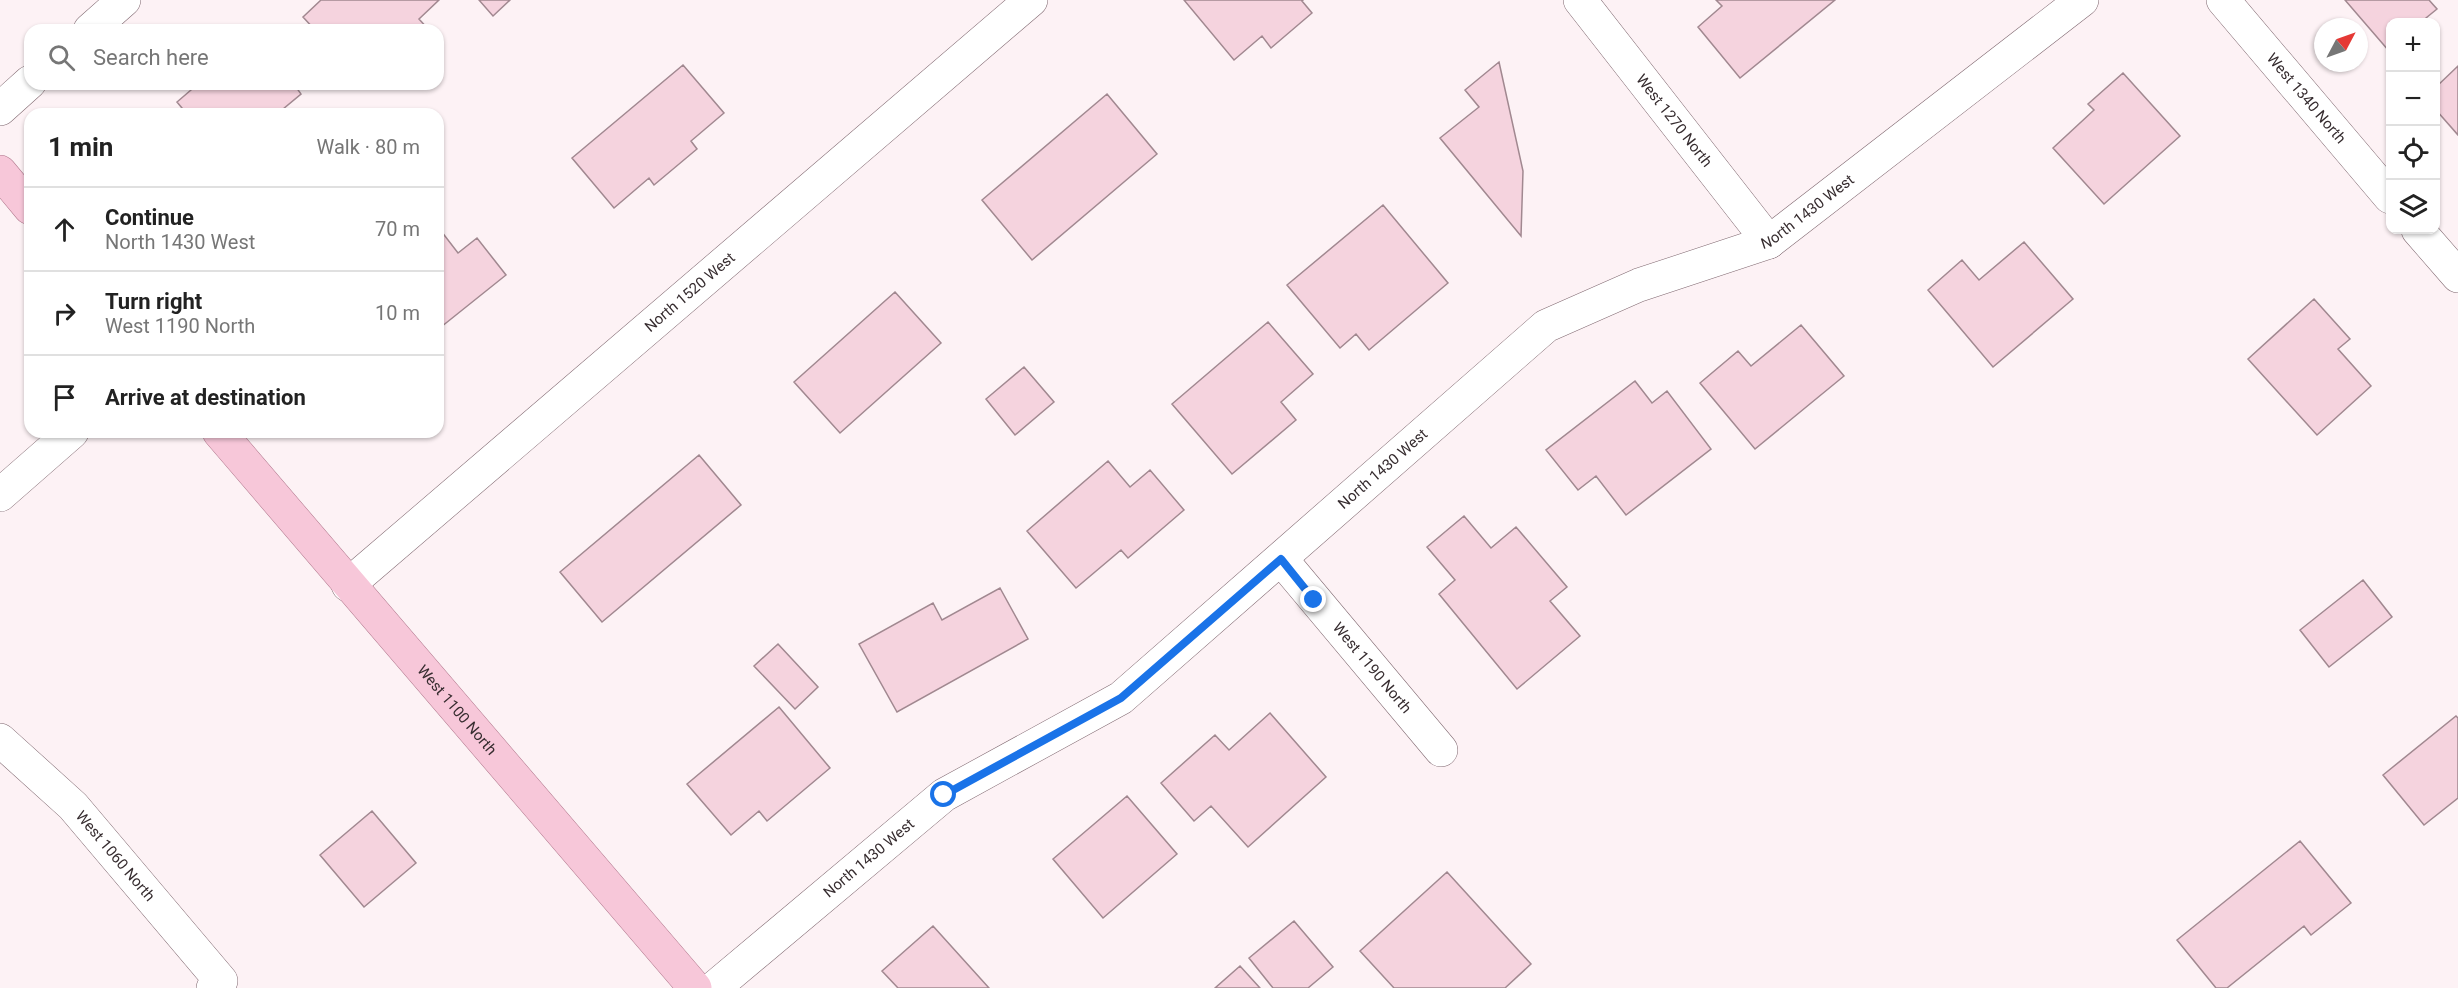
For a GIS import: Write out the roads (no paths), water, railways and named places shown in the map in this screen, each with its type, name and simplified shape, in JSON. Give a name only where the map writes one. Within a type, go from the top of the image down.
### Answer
[{"type":"main road","points":[[0,172],[24,201]]},
{"type":"main road","name":"West 1100 North","points":[[224,438],[695,988]]},
{"type":"street","points":[[97,24],[124,0]]},
{"type":"street","name":"North 1520 West","points":[[348,585],[1031,0]]},
{"type":"street","name":"West 1270 North","points":[[1580,0],[1769,242]]},
{"type":"street","name":"North 1430 West","points":[[714,988],[944,795],[1121,698],[1546,326],[1639,285],[1769,242],[2082,0]]},
{"type":"street","name":"West 1340 North","points":[[2223,0],[2386,191]]},
{"type":"street","points":[[0,109],[24,87]]},
{"type":"street","points":[[2421,234],[2458,276]]},
{"type":"street","points":[[0,495],[65,438]]},
{"type":"street","name":"West 1190 North","points":[[1281,559],[1441,750]]},
{"type":"street","name":"West 1060 North","points":[[0,740],[73,806],[217,985]]}]
